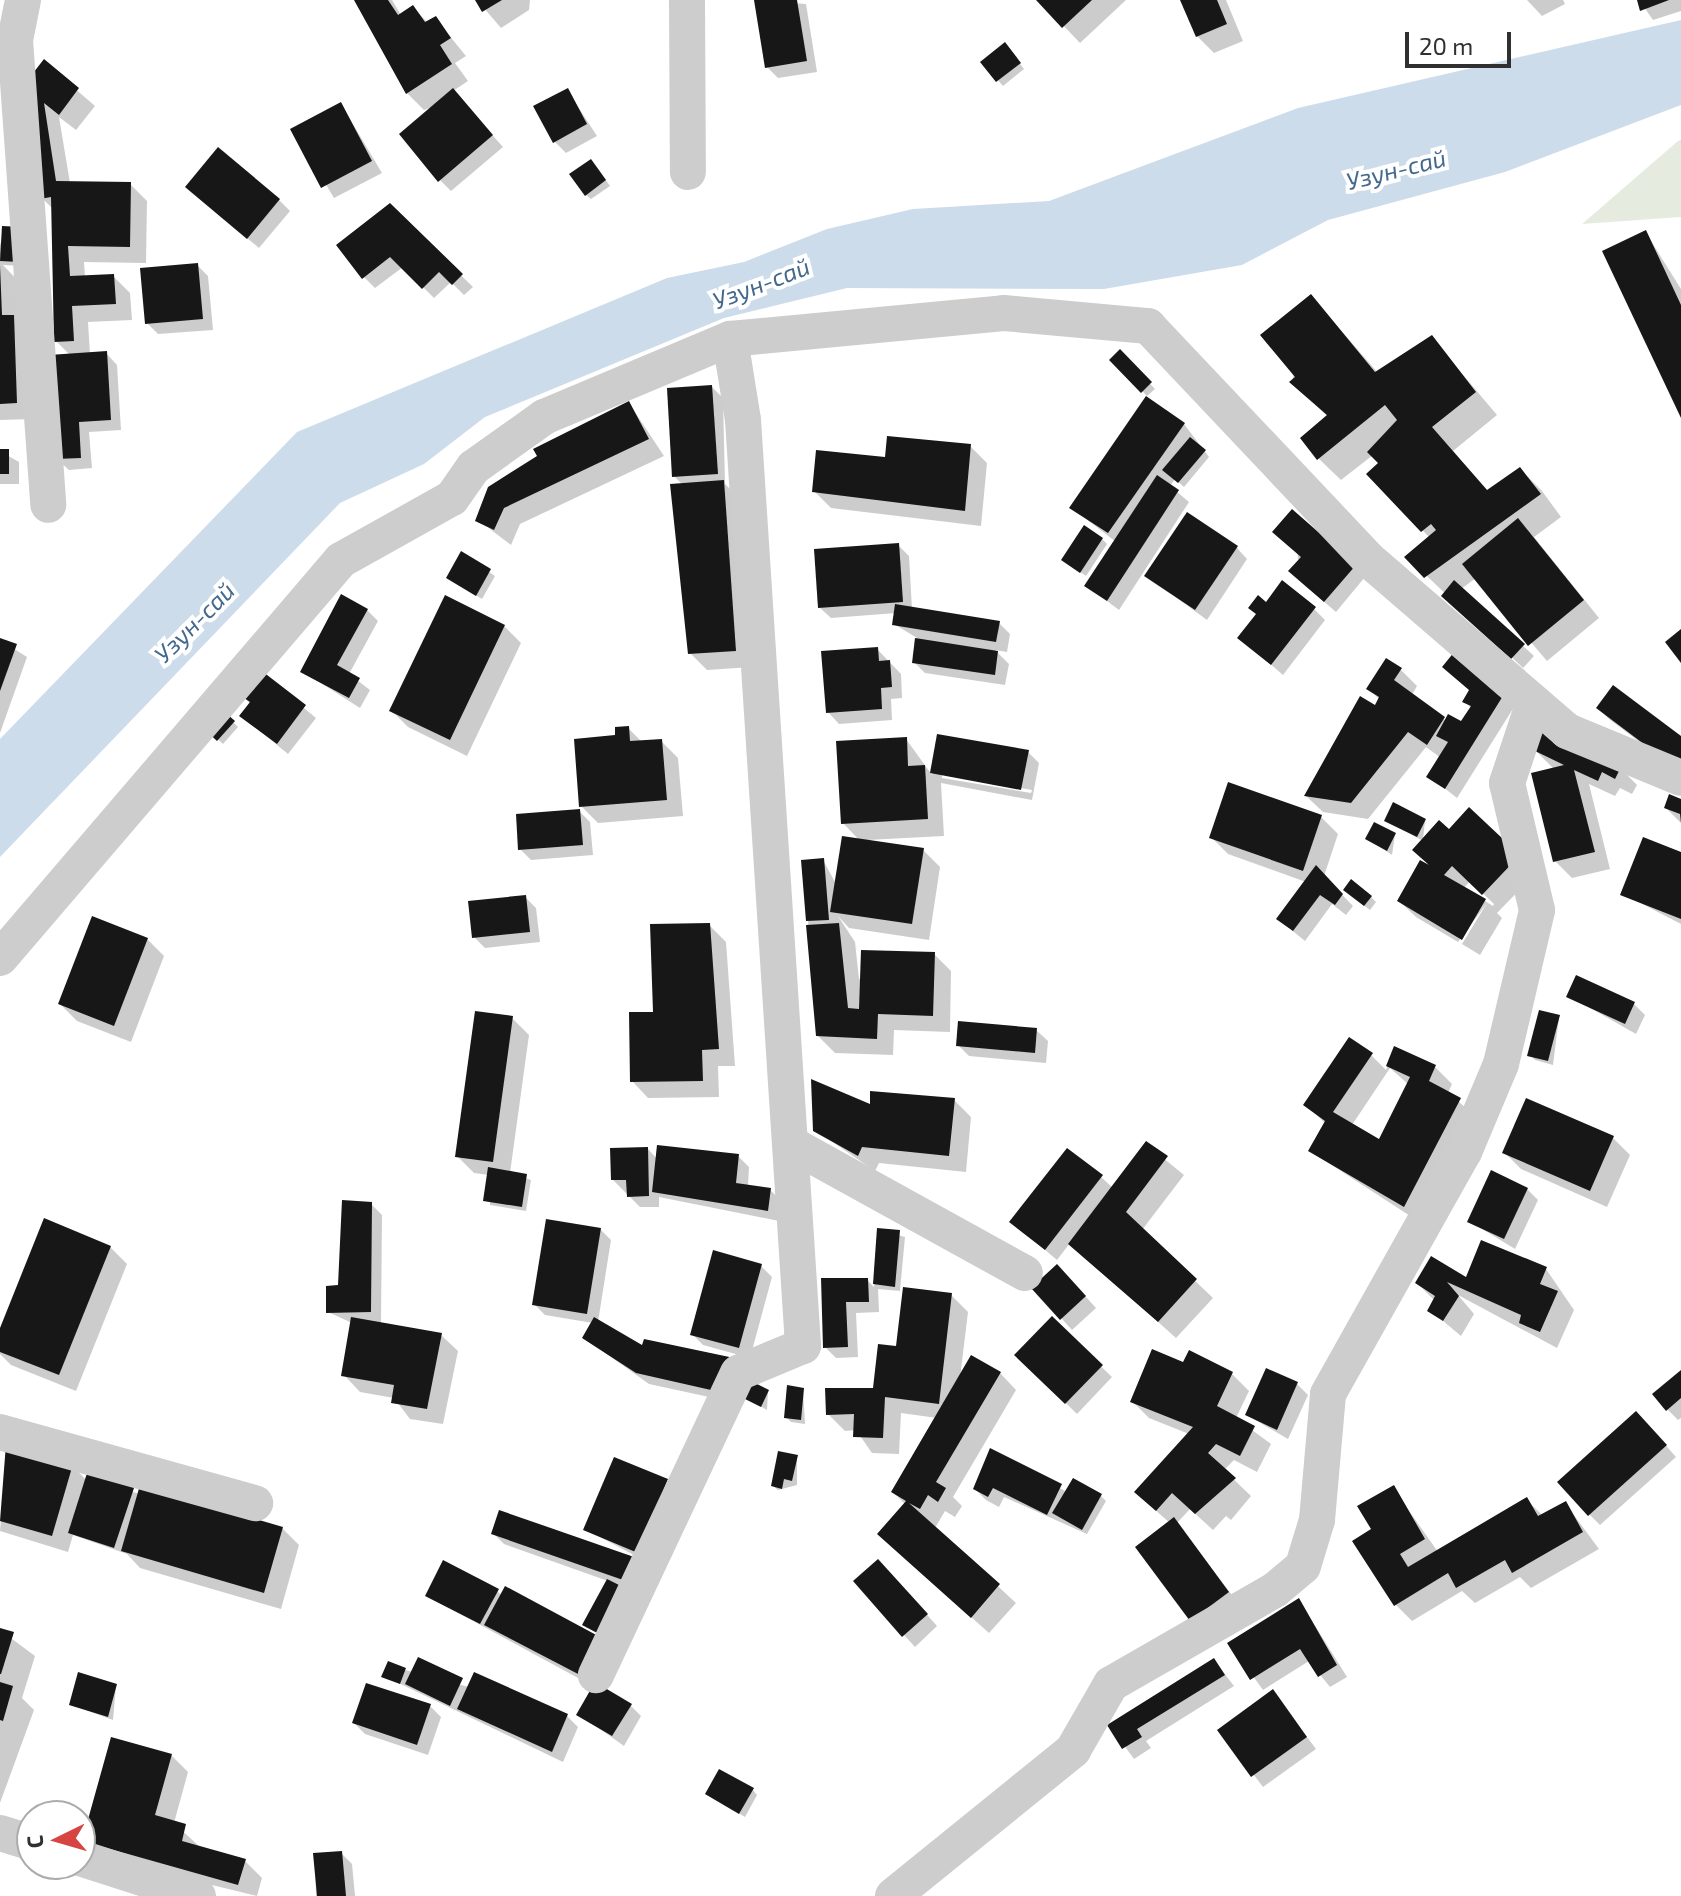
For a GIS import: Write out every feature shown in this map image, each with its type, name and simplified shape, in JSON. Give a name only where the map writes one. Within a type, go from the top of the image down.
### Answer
[{"type":"street","points":[[23,0],[15,40],[48,505]]},
{"type":"street","points":[[687,0],[688,172]]},
{"type":"street","points":[[0,958],[341,560],[452,498],[474,467],[544,417],[730,339],[1004,313],[1148,326],[1368,559],[1567,731],[1681,778]]},
{"type":"street","points":[[596,1675],[738,1373],[803,1346],[745,436],[730,339]]},
{"type":"street","points":[[893,1896],[1073,1750],[1111,1684],[1276,1589],[1303,1566],[1317,1520],[1328,1394],[1464,1152],[1501,1064],[1537,910],[1507,783],[1534,702]]},
{"type":"street","points":[[791,1144],[1025,1273]]},
{"type":"street","points":[[0,1432],[255,1503]]},
{"type":"street","points":[[96,1863],[198,1896]]},
{"type":"shaded area","points":[[1681,140],[1681,217],[1582,224],[1678,141]]},
{"type":"water","name":"Узун-сай","points":[[1681,20],[1681,105],[1505,172],[1328,220],[1242,265],[1104,289],[847,288],[724,318],[485,417],[424,464],[340,503],[0,857],[0,739],[297,432],[667,278],[744,262],[827,229],[913,209],[1049,201],[1298,108]]},
{"type":"building","points":[[354,0],[388,0],[398,15],[413,5],[425,22],[436,16],[451,38],[440,45],[452,64],[406,94]]},
{"type":"building","points":[[475,0],[502,0],[482,12]]},
{"type":"building","points":[[754,0],[797,0],[807,61],[765,68]]},
{"type":"building","points":[[1036,0],[1092,0],[1062,28]]},
{"type":"building","points":[[1180,0],[1217,0],[1227,24],[1196,37]]},
{"type":"building","points":[[1637,0],[1669,0],[1640,11]]},
{"type":"building","points":[[1005,42],[1021,63],[996,82],[980,62]]},
{"type":"building","points":[[44,59],[79,88],[59,115],[44,103],[56,181],[131,182],[130,247],[68,246],[70,276],[114,274],[116,304],[72,306],[74,341],[54,342],[51,197],[40,199],[23,86]]},
{"type":"building","points":[[453,88],[493,135],[438,182],[399,134]]},
{"type":"building","points":[[568,88],[587,124],[553,143],[533,106]]},
{"type":"building","points":[[341,102],[372,161],[321,188],[290,129]]},
{"type":"building","points":[[218,147],[280,199],[247,239],[185,187]]},
{"type":"building","points":[[591,159],[606,180],[585,196],[569,174]]},
{"type":"building","points":[[390,203],[463,274],[452,285],[439,272],[422,289],[390,257],[362,279],[336,245]]},
{"type":"building","points":[[2,226],[23,227],[20,262],[0,261]]},
{"type":"building","points":[[1646,230],[1681,305],[1681,418],[1602,251]]},
{"type":"building","points":[[198,263],[203,319],[145,324],[140,268]]},
{"type":"building","points":[[0,265],[2,315],[14,315],[17,403],[0,404]]},
{"type":"building","points":[[1311,294],[1375,372],[1432,335],[1476,392],[1432,427],[1487,490],[1520,467],[1541,494],[1424,578],[1404,557],[1436,530],[1431,524],[1421,532],[1366,474],[1378,463],[1367,452],[1397,420],[1385,405],[1317,460],[1300,438],[1327,415],[1289,382],[1295,377],[1260,335]]},
{"type":"building","points":[[1120,349],[1152,382],[1141,393],[1109,360]]},
{"type":"building","points":[[107,351],[111,420],[79,422],[81,458],[55,459],[49,355]]},
{"type":"building","points":[[712,385],[718,474],[672,477],[667,388]]},
{"type":"building","points":[[1146,396],[1185,423],[1108,533],[1069,508]]},
{"type":"building","points":[[629,401],[649,439],[504,508],[494,530],[475,521],[488,487],[537,456],[533,449]]},
{"type":"building","points":[[887,436],[971,444],[965,511],[812,492],[816,450],[885,457]]},
{"type":"building","points":[[1190,437],[1206,450],[1178,483],[1162,470]]},
{"type":"building","points":[[0,449],[9,449],[9,474],[0,474]]},
{"type":"building","points":[[1157,475],[1179,490],[1107,601],[1084,586]]},
{"type":"building","points":[[724,480],[736,651],[688,654],[670,484]]},
{"type":"building","points":[[1292,509],[1356,565],[1324,602],[1288,571],[1301,557],[1272,532]]},
{"type":"building","points":[[1187,512],[1238,546],[1195,610],[1144,576]]},
{"type":"building","points":[[1518,518],[1584,600],[1528,646],[1462,564]]},
{"type":"building","points":[[1084,525],[1103,538],[1080,573],[1061,560]]},
{"type":"building","points":[[899,543],[903,602],[818,608],[814,549]]},
{"type":"building","points":[[461,551],[491,569],[476,596],[446,578]]},
{"type":"building","points":[[1282,580],[1316,607],[1271,665],[1237,638],[1256,614],[1248,608],[1258,595],[1266,602]]},
{"type":"building","points":[[1454,580],[1525,644],[1511,659],[1441,596]]},
{"type":"building","points":[[341,594],[368,609],[337,665],[360,678],[349,698],[300,672]]},
{"type":"building","points":[[445,595],[505,625],[450,740],[389,711]]},
{"type":"building","points":[[895,604],[1000,621],[996,642],[892,625]]},
{"type":"building","points":[[1681,629],[1681,663],[1665,642]]},
{"type":"building","points":[[0,638],[17,644],[0,691]]},
{"type":"building","points":[[915,638],[998,651],[995,675],[912,663]]},
{"type":"building","points":[[878,647],[879,661],[890,660],[892,687],[881,688],[882,709],[826,713],[821,651]]},
{"type":"building","points":[[1455,651],[1506,691],[1445,789],[1426,777],[1448,742],[1436,736],[1448,714],[1461,721],[1471,706],[1462,702],[1469,690],[1442,667]]},
{"type":"building","points":[[1386,658],[1402,668],[1394,680],[1445,717],[1427,745],[1408,732],[1351,803],[1304,796],[1360,696],[1375,705],[1379,697],[1366,689]]},
{"type":"building","points":[[258,668],[306,705],[277,744],[239,716],[250,702],[238,694]]},
{"type":"building","points":[[1613,685],[1681,736],[1681,772],[1596,708]]},
{"type":"building","points":[[219,707],[235,721],[217,741],[202,727]]},
{"type":"building","points":[[629,726],[630,741],[662,739],[667,800],[579,807],[574,739],[615,735],[615,727]]},
{"type":"building","points":[[1543,729],[1621,767],[1615,779],[1602,772],[1598,781],[1574,770],[1595,852],[1553,862],[1531,773],[1564,765],[1533,750]]},
{"type":"building","points":[[937,734],[1029,750],[1021,790],[930,773]]},
{"type":"building","points":[[907,737],[908,766],[925,765],[928,819],[841,824],[836,741]]},
{"type":"building","points":[[1228,782],[1322,815],[1303,871],[1209,838]]},
{"type":"building","points":[[1669,794],[1681,799],[1681,823],[1680,814],[1664,808]]},
{"type":"building","points":[[1393,802],[1426,819],[1417,837],[1384,821]]},
{"type":"building","points":[[1469,807],[1520,855],[1482,895],[1452,866],[1444,875],[1486,899],[1462,940],[1397,901],[1420,860],[1429,865],[1412,850],[1439,820],[1449,829]]},
{"type":"building","points":[[580,809],[583,845],[518,850],[516,814]]},
{"type":"building","points":[[1374,822],[1396,833],[1387,851],[1365,839]]},
{"type":"building","points":[[842,836],[924,848],[912,924],[830,912]]},
{"type":"building","points":[[1643,837],[1681,852],[1681,919],[1620,895]]},
{"type":"building","points":[[824,858],[829,920],[806,921],[801,860]]},
{"type":"building","points":[[1316,865],[1343,894],[1335,905],[1320,895],[1293,931],[1276,919]]},
{"type":"building","points":[[1351,879],[1372,896],[1364,906],[1343,890]]},
{"type":"building","points":[[526,895],[530,932],[472,938],[468,901]]},
{"type":"building","points":[[92,916],[148,938],[114,1026],[58,1004]]},
{"type":"building","points":[[710,923],[719,1049],[702,1050],[703,1081],[630,1082],[629,1012],[653,1012],[650,924]]},
{"type":"building","points":[[839,923],[848,1008],[859,1009],[861,950],[935,952],[933,1016],[878,1014],[877,1039],[816,1036],[806,925]]},
{"type":"building","points":[[1576,975],[1635,1002],[1625,1024],[1566,997]]},
{"type":"building","points":[[1539,1010],[1560,1015],[1548,1061],[1527,1056]]},
{"type":"building","points":[[475,1011],[513,1016],[493,1162],[455,1157]]},
{"type":"building","points":[[958,1021],[1037,1028],[1035,1053],[956,1046]]},
{"type":"building","points":[[1349,1037],[1373,1053],[1333,1112],[1379,1139],[1410,1077],[1386,1066],[1394,1046],[1436,1065],[1429,1081],[1461,1098],[1404,1207],[1308,1151],[1325,1121],[1303,1105]]},
{"type":"building","points":[[811,1079],[870,1104],[870,1091],[955,1098],[949,1156],[862,1147],[858,1156],[813,1131]]},
{"type":"building","points":[[1526,1098],[1614,1136],[1590,1191],[1502,1153]]},
{"type":"building","points":[[1146,1141],[1168,1156],[1126,1212],[1197,1279],[1158,1322],[1068,1244]]},
{"type":"building","points":[[657,1145],[739,1154],[736,1183],[771,1188],[768,1211],[652,1192]]},
{"type":"building","points":[[648,1147],[649,1196],[627,1197],[626,1180],[611,1180],[610,1148]]},
{"type":"building","points":[[1067,1148],[1103,1175],[1045,1250],[1009,1222]]},
{"type":"building","points":[[488,1167],[527,1174],[522,1207],[483,1201]]},
{"type":"building","points":[[1491,1170],[1528,1188],[1504,1239],[1467,1222]]},
{"type":"building","points":[[342,1200],[372,1202],[371,1312],[326,1313],[326,1286],[338,1285]]},
{"type":"building","points":[[44,1218],[111,1246],[59,1375],[0,1352],[0,1328]]},
{"type":"building","points":[[546,1219],[601,1228],[587,1314],[532,1305]]},
{"type":"building","points":[[877,1228],[900,1230],[895,1287],[873,1284]]},
{"type":"building","points":[[1481,1240],[1547,1267],[1540,1284],[1558,1291],[1540,1332],[1519,1323],[1521,1315],[1447,1282],[1459,1296],[1443,1321],[1427,1311],[1435,1296],[1415,1283],[1431,1256],[1466,1277]]},
{"type":"building","points":[[713,1250],[762,1264],[739,1348],[690,1335]]},
{"type":"building","points":[[1057,1264],[1086,1296],[1060,1320],[1031,1288]]},
{"type":"building","points":[[821,1278],[868,1278],[869,1302],[846,1302],[848,1347],[823,1348]]},
{"type":"building","points":[[903,1287],[952,1293],[939,1404],[885,1397],[883,1438],[853,1437],[854,1414],[826,1415],[825,1388],[873,1388],[878,1344],[896,1346]]},
{"type":"building","points":[[1052,1316],[1103,1365],[1065,1404],[1014,1355]]},
{"type":"building","points":[[351,1317],[442,1333],[427,1409],[391,1403],[394,1385],[341,1376]]},
{"type":"building","points":[[594,1317],[642,1345],[644,1339],[739,1359],[711,1390],[636,1373],[582,1338]]},
{"type":"building","points":[[1152,1349],[1183,1362],[1189,1350],[1233,1372],[1217,1406],[1255,1426],[1240,1456],[1216,1444],[1208,1453],[1236,1478],[1195,1514],[1172,1493],[1156,1511],[1134,1492],[1193,1427],[1130,1402]]},
{"type":"building","points":[[971,1355],[1001,1372],[936,1482],[946,1488],[938,1502],[928,1495],[920,1509],[909,1503],[1000,1584],[971,1618],[877,1534],[906,1501],[891,1492]]},
{"type":"building","points":[[1266,1368],[1298,1382],[1277,1430],[1245,1415]]},
{"type":"building","points":[[1681,1370],[1681,1398],[1666,1411],[1652,1394]]},
{"type":"building","points":[[751,1381],[769,1390],[761,1407],[743,1398]]},
{"type":"building","points":[[787,1385],[804,1388],[801,1420],[784,1418]]},
{"type":"building","points":[[1636,1411],[1667,1445],[1588,1516],[1557,1482]]},
{"type":"building","points":[[6,1444],[73,1464],[52,1536],[0,1521]]},
{"type":"building","points":[[990,1448],[1062,1484],[1047,1515],[993,1488],[988,1497],[973,1489]]},
{"type":"building","points":[[778,1451],[798,1455],[792,1481],[784,1479],[782,1489],[771,1486]]},
{"type":"building","points":[[614,1457],[668,1479],[638,1553],[583,1530]]},
{"type":"building","points":[[88,1470],[135,1485],[114,1548],[68,1533]]},
{"type":"building","points":[[1073,1478],[1102,1494],[1082,1530],[1052,1513]]},
{"type":"building","points":[[140,1485],[283,1527],[264,1593],[121,1551]]},
{"type":"building","points":[[1394,1485],[1425,1539],[1400,1554],[1408,1567],[1527,1497],[1538,1516],[1566,1501],[1583,1532],[1512,1573],[1505,1560],[1456,1588],[1448,1573],[1394,1606],[1352,1541],[1371,1529],[1357,1506]]},
{"type":"building","points":[[499,1510],[634,1557],[626,1581],[491,1534]]},
{"type":"building","points":[[1174,1517],[1229,1592],[1190,1621],[1135,1547]]},
{"type":"building","points":[[878,1559],[928,1614],[902,1637],[853,1581]]},
{"type":"building","points":[[443,1560],[499,1589],[480,1624],[425,1596]]},
{"type":"building","points":[[607,1579],[625,1588],[601,1635],[582,1625]]},
{"type":"building","points":[[505,1586],[600,1637],[580,1675],[484,1625]]},
{"type":"building","points":[[1299,1598],[1337,1665],[1318,1677],[1300,1649],[1250,1680],[1227,1643]]},
{"type":"building","points":[[0,1628],[14,1632],[1,1674],[0,1674]]},
{"type":"building","points":[[418,1657],[463,1678],[450,1706],[405,1684]]},
{"type":"building","points":[[1214,1658],[1225,1675],[1137,1729],[1142,1737],[1122,1749],[1107,1725]]},
{"type":"building","points":[[388,1661],[406,1668],[400,1684],[381,1677]]},
{"type":"building","points":[[78,1672],[117,1684],[108,1717],[69,1705]]},
{"type":"building","points":[[474,1672],[568,1714],[552,1752],[457,1709]]},
{"type":"building","points":[[0,1682],[13,1686],[3,1721],[0,1720]]},
{"type":"building","points":[[595,1682],[632,1704],[612,1736],[576,1715]]},
{"type":"building","points":[[366,1683],[431,1704],[417,1745],[352,1723]]},
{"type":"building","points":[[1273,1689],[1307,1737],[1251,1777],[1217,1730]]},
{"type":"building","points":[[111,1737],[172,1754],[155,1815],[186,1824],[182,1841],[246,1859],[238,1885],[96,1845],[96,1800],[93,1800]]},
{"type":"building","points":[[719,1769],[754,1788],[739,1814],[705,1794]]},
{"type":"building","points":[[342,1851],[346,1896],[317,1896],[313,1853]]}]
